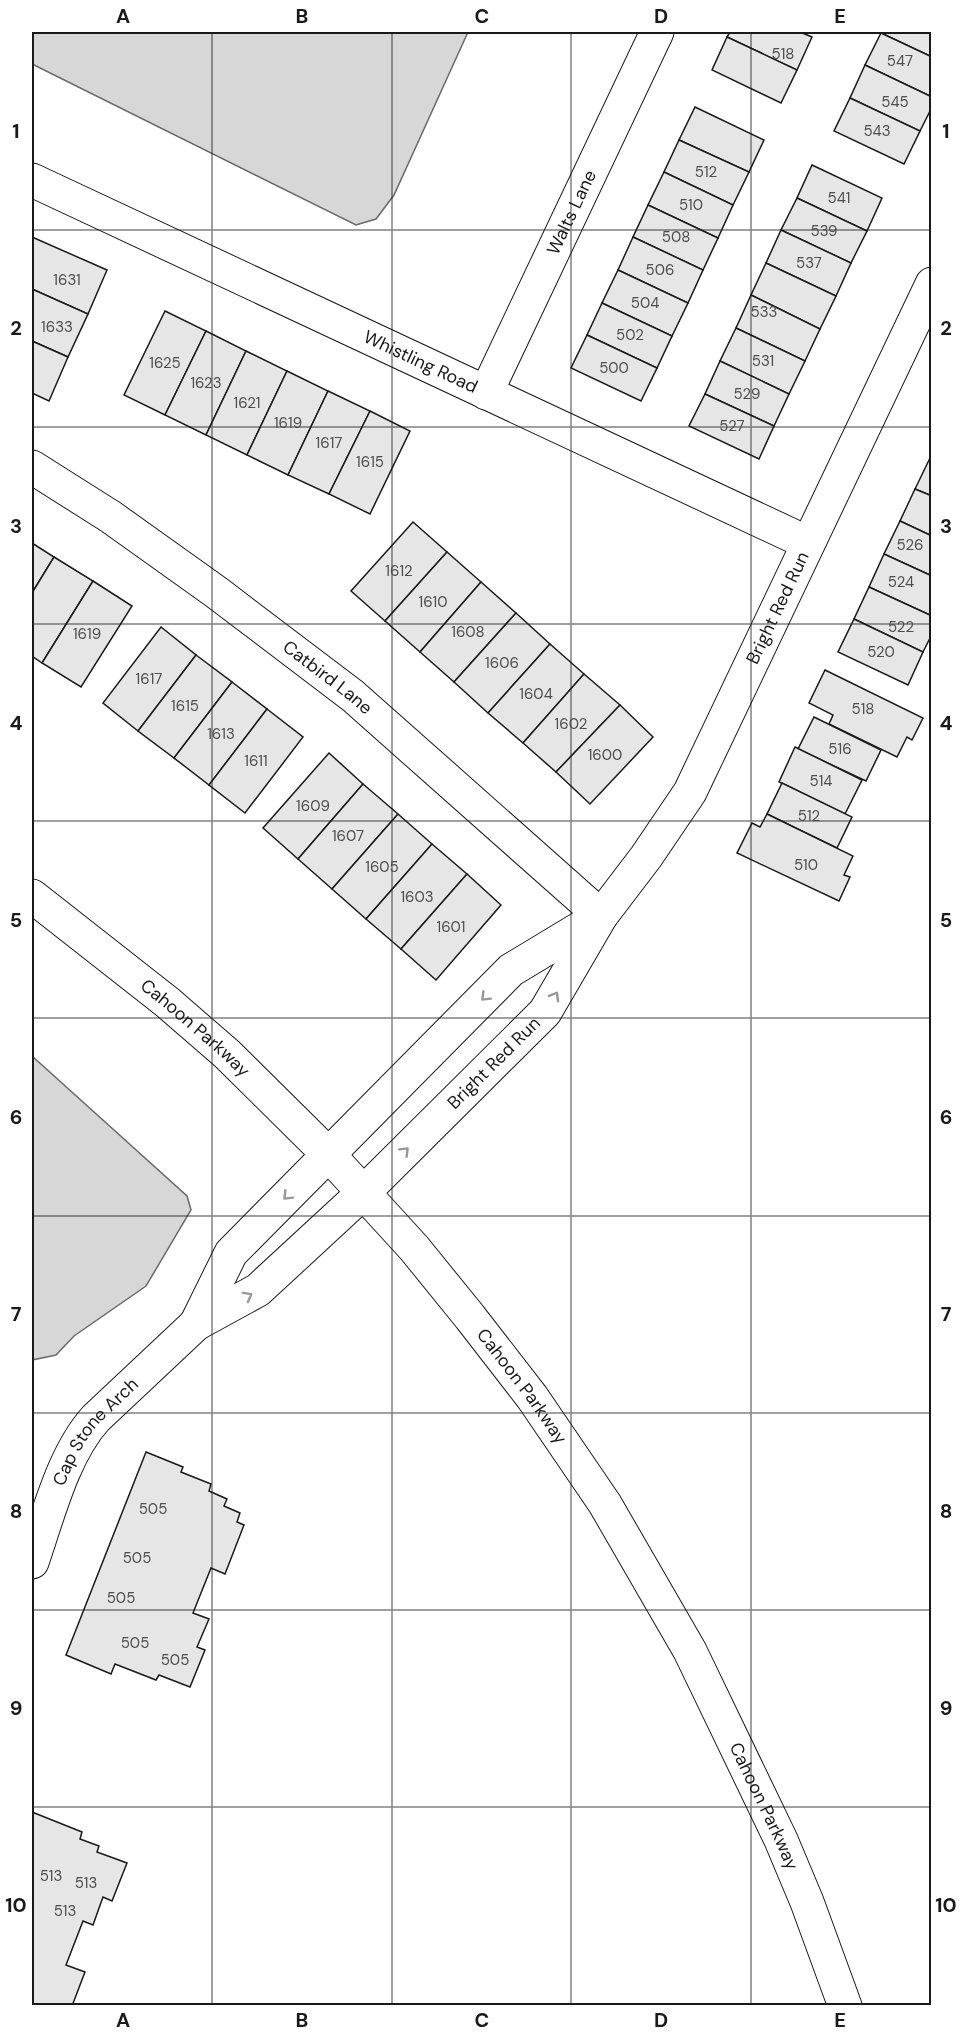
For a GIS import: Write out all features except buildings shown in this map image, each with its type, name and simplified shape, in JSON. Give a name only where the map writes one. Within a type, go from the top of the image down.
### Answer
[{"type":"street","name":"Walts Lane","points":[[486,393],[657,32]]},
{"type":"street","name":"Whistling Road","points":[[32,180],[808,543]]},
{"type":"street","name":"Bright Red Run","points":[[364,1192],[545,1012],[601,916],[646,857],[690,792],[932,284]]},
{"type":"street","name":"Catbird Lane","points":[[32,468],[121,524],[216,592],[353,696],[601,916]]},
{"type":"street","name":"Cahoon Parkway","points":[[32,896],[167,1002],[226,1054],[329,1155],[414,1248],[532,1397],[605,1504],[690,1651],[781,1840],[807,1902],[844,2005]]},
{"type":"street","name":"Bright Red Run","points":[[329,1155],[511,970],[601,916]]},
{"type":"street","name":"Cap Stone Arch","points":[[196,1324],[231,1253],[329,1155]]},
{"type":"street","name":"Cap Stone Arch","points":[[32,1562],[73,1450],[83,1433],[196,1324],[258,1290],[364,1192]]},
{"type":"shaded area","points":[[32,32],[468,32],[394,195],[376,219],[356,225],[32,64]]},
{"type":"shaded area","points":[[32,1056],[187,1196],[191,1210],[146,1286],[74,1336],[56,1355],[32,1360]]}]
